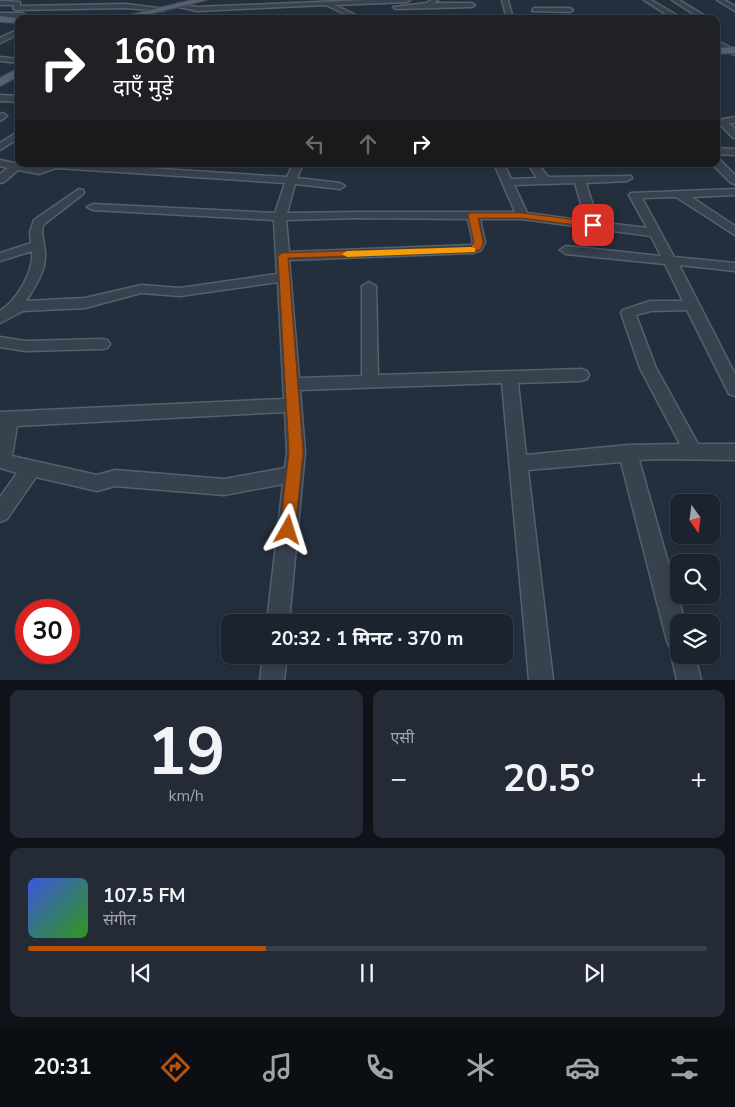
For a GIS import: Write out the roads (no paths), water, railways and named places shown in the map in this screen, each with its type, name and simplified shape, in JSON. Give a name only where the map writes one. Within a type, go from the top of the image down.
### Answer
[{"type":"main road","points":[[122,15],[190,0]]},
{"type":"main road","points":[[135,15],[203,0]]},
{"type":"main road","points":[[0,22],[15,22]]},
{"type":"main road","points":[[0,72],[15,63]]},
{"type":"main road","points":[[0,83],[15,74]]},
{"type":"street","points":[[177,6],[197,8],[321,1],[407,0]]},
{"type":"street","points":[[504,0],[509,15]]},
{"type":"street","points":[[534,10],[570,13],[562,0]]},
{"type":"street","points":[[648,0],[673,15]]},
{"type":"street","points":[[675,0],[700,15]]},
{"type":"street","points":[[720,0],[735,8]]},
{"type":"street","points":[[321,1],[352,15]]},
{"type":"street","points":[[343,11],[414,6],[433,2],[472,5]]},
{"type":"street","points":[[0,3],[18,3],[16,8],[111,6],[163,9]]},
{"type":"street","points":[[414,6],[422,13]]},
{"type":"street","points":[[0,15],[15,16]]},
{"type":"street","points":[[0,41],[15,33]]},
{"type":"street","points":[[0,59],[15,60]]},
{"type":"street","points":[[0,98],[15,99]]},
{"type":"street","points":[[735,120],[724,123],[735,135]]},
{"type":"street","points":[[0,147],[15,137]]},
{"type":"street","points":[[720,151],[735,152]]},
{"type":"street","points":[[0,163],[15,166]]},
{"type":"street","points":[[720,166],[735,181]]},
{"type":"street","points":[[0,180],[15,167]]},
{"type":"street","points":[[21,167],[39,171],[50,167]]},
{"type":"street","points":[[87,167],[291,180],[340,186]]},
{"type":"street","points":[[279,614],[296,452],[280,217],[297,167]]},
{"type":"street","points":[[502,167],[522,216]]},
{"type":"street","points":[[535,167],[545,181]]},
{"type":"street","points":[[622,167],[731,375],[735,390]]},
{"type":"street","points":[[508,182],[627,178]]},
{"type":"street","points":[[580,180],[593,225]]},
{"type":"street","points":[[16,308],[35,271],[40,256],[35,229],[38,223],[80,192]]},
{"type":"street","points":[[635,195],[735,192]]},
{"type":"street","points":[[680,194],[735,230]]},
{"type":"street","points":[[93,207],[280,217],[356,215],[522,216],[655,233]]},
{"type":"street","points":[[282,256],[473,249],[477,247],[479,242],[473,215]]},
{"type":"street","points":[[0,257],[38,245]]},
{"type":"street","points":[[566,250],[735,267]]},
{"type":"street","points":[[0,318],[16,308],[29,305],[95,301],[141,289],[180,292],[284,277]]},
{"type":"street","points":[[369,286],[370,381]]},
{"type":"street","points":[[693,305],[650,306],[628,313],[648,368],[693,451]]},
{"type":"street","points":[[0,342],[25,346],[102,344]]},
{"type":"street","points":[[291,384],[581,375]]},
{"type":"street","points":[[509,377],[541,680]]},
{"type":"street","points":[[293,405],[5,418],[4,461],[97,484],[115,478],[224,486],[294,474]]},
{"type":"street","points":[[518,464],[628,453],[735,452]]},
{"type":"street","points":[[628,453],[672,614]]},
{"type":"street","points":[[0,513],[32,469]]},
{"type":"street","points":[[272,680],[274,664]]},
{"type":"street","points":[[685,664],[689,680]]}]
